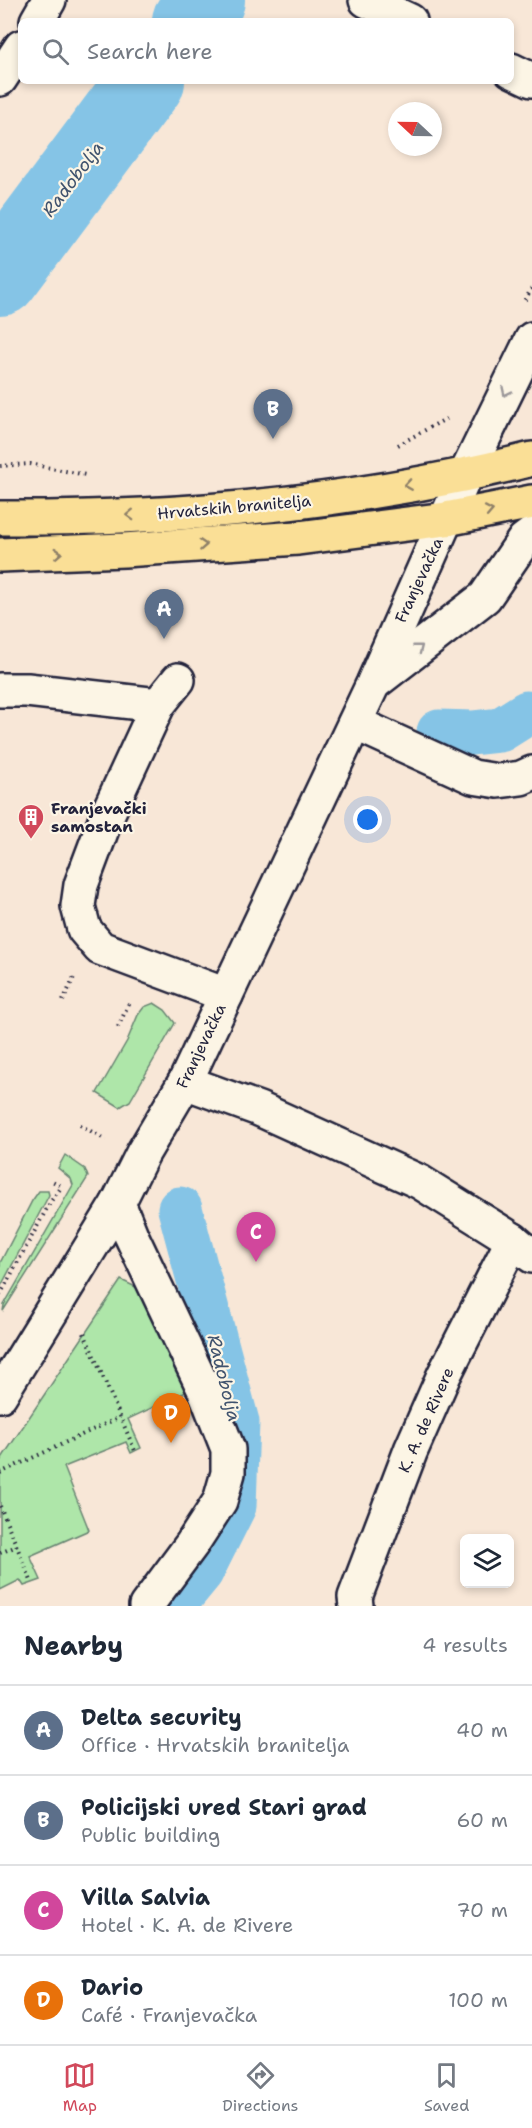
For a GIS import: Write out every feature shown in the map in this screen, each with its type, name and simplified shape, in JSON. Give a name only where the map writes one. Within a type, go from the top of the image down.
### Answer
[{"type":"main road","name":"Hrvatskih branitelja","points":[[0,518],[173,514],[296,503],[465,476],[532,459]]},
{"type":"main road","points":[[0,555],[124,550],[275,539],[446,519],[532,502]]},
{"type":"street","points":[[39,18],[49,0]]},
{"type":"street","points":[[366,0],[404,18]]},
{"type":"street","points":[[0,79],[18,52]]},
{"type":"street","points":[[514,71],[532,80]]},
{"type":"street","name":"Franjevačka","points":[[0,1393],[118,1203],[143,1153],[185,1082],[355,723],[465,476],[532,339]]},
{"type":"street","name":"Franjevačka","points":[[373,684],[485,597],[525,540],[532,534]]},
{"type":"street","points":[[178,680],[158,705],[108,813],[81,885],[78,906],[84,929],[100,948],[226,995]]},
{"type":"street","points":[[0,690],[27,690],[158,705]]},
{"type":"street","points":[[355,723],[473,777],[498,781],[521,778],[532,773]]},
{"type":"street","name":"K. A. de Rivere","points":[[185,1082],[259,1109],[420,1182],[522,1248],[444,1376],[411,1450],[355,1597],[356,1606]]},
{"type":"street","points":[[118,1203],[205,1391],[228,1449],[228,1473],[220,1501],[146,1606]]},
{"type":"path","points":[[80,1125],[114,1145]]},
{"type":"path","points":[[0,1295],[51,1201],[60,1190],[60,1185],[52,1181]]},
{"type":"path","points":[[76,1269],[84,1335],[135,1451]]},
{"type":"path","points":[[0,1473],[120,1417]]},
{"type":"path","points":[[0,1506],[32,1583]]},
{"type":"path","points":[[0,1553],[17,1546]]},
{"type":"green space","points":[[154,1003],[165,1010],[175,1023],[130,1101],[120,1107],[97,1093],[127,1041],[138,1015],[144,1007]]},
{"type":"green space","points":[[65,1155],[85,1169],[88,1177],[3,1311],[4,1305],[73,1185],[71,1179],[58,1168]]},
{"type":"green space","points":[[39,1191],[48,1191],[49,1195],[0,1288],[0,1263]]},
{"type":"green space","points":[[121,1280],[140,1289],[186,1392],[128,1419],[141,1448],[131,1453],[126,1442],[64,1467],[89,1530],[30,1556],[41,1580],[24,1586],[20,1580],[0,1590],[0,1461]]},
{"type":"waterway","name":"Radobolja","points":[[193,18],[206,0]]},
{"type":"waterway","name":"Radobolja","points":[[0,277],[144,84]]},
{"type":"waterway","name":"Radobolja","points":[[439,732],[472,733],[500,730],[527,713]]},
{"type":"waterway","name":"Radobolja","points":[[173,1606],[201,1572],[234,1506],[237,1422],[180,1209]]},
{"type":"place","name":"Policijski ured Stari grad","points":[[273,439]]},
{"type":"place","name":"Delta security","points":[[164,639]]},
{"type":"place","name":"Franjevački samostan","points":[[31,840]]},
{"type":"place","name":"Villa Salvia","points":[[256,1262]]},
{"type":"place","name":"Dario","points":[[171,1443]]}]
